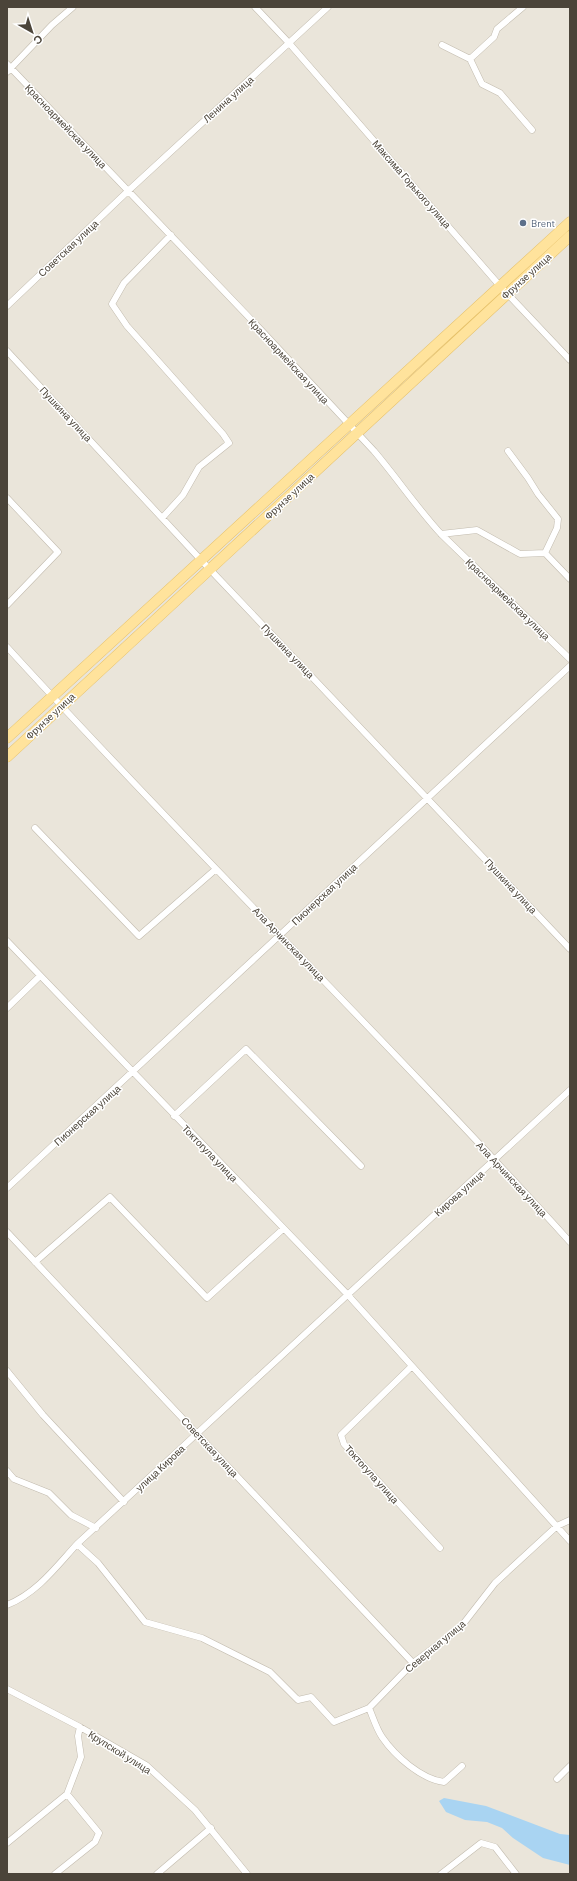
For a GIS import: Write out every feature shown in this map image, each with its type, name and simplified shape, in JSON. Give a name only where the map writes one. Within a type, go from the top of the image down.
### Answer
[{"type":"main road","name":"Фрунзе улица","points":[[7,738],[570,222]]},
{"type":"main road","name":"Фрунзе улица","points":[[7,756],[570,236]]},
{"type":"street","points":[[8,68],[52,25],[73,7]]},
{"type":"street","name":"Максима Горького улица","points":[[255,7],[290,43],[500,286],[570,360]]},
{"type":"street","name":"Ленина улица","points":[[128,191],[328,7]]},
{"type":"street","points":[[470,60],[494,37],[497,29],[523,7]]},
{"type":"street","points":[[442,45],[470,60],[482,84],[500,93],[532,130]]},
{"type":"street","name":"Красноармейская улица","points":[[8,68],[262,331],[392,472],[423,514],[441,534],[488,581],[570,658]]},
{"type":"street","name":"Советская улица","points":[[7,306],[128,191]]},
{"type":"street","points":[[163,517],[182,495],[199,467],[229,443],[223,434],[127,326],[112,304],[124,283],[171,236]]},
{"type":"street","name":"Пушкина улица","points":[[7,351],[163,517],[201,560],[570,949]]},
{"type":"street","points":[[508,451],[538,494],[558,519],[557,528],[544,553]]},
{"type":"street","points":[[7,498],[58,552],[7,606]]},
{"type":"street","points":[[441,534],[477,530],[520,554],[544,553],[570,579]]},
{"type":"street","name":"Ала Арчинская улица","points":[[7,647],[216,869],[496,1160],[570,1242]]},
{"type":"street","name":"Пионерская улица","points":[[7,1188],[281,936],[427,797],[570,666]]},
{"type":"street","points":[[35,828],[139,936],[216,869]]},
{"type":"street","name":"Токтогула улица","points":[[7,941],[347,1294],[570,1541]]},
{"type":"street","points":[[7,1008],[40,976]]},
{"type":"street","points":[[174,1116],[246,1049],[361,1166]]},
{"type":"street","name":"Кирова улица","points":[[347,1294],[496,1160],[570,1090]]},
{"type":"street","points":[[35,1262],[110,1197],[207,1298],[283,1228]]},
{"type":"street","points":[[564,1236],[570,1230]]},
{"type":"street","name":"Советская улица","points":[[7,1232],[413,1663]]},
{"type":"street","name":"улица Кирова","points":[[7,1605],[20,1600],[39,1586],[77,1544],[347,1294]]},
{"type":"street","name":"Токтогула улица","points":[[412,1366],[341,1435],[344,1444],[440,1548]]},
{"type":"street","points":[[7,1371],[43,1415],[124,1502]]},
{"type":"street","points":[[7,1471],[14,1479],[49,1493],[71,1515],[96,1528]]},
{"type":"street","name":"Северная улица","points":[[369,1708],[413,1663],[460,1628],[495,1583],[557,1526],[570,1520]]},
{"type":"street","points":[[77,1544],[98,1563],[145,1622],[202,1638],[270,1672],[298,1700],[311,1697],[334,1722],[369,1708],[382,1736],[395,1752],[411,1767],[434,1781],[444,1782],[462,1766]]},
{"type":"street","name":"Крупской улица","points":[[7,1689],[80,1727],[146,1765],[178,1793],[211,1828],[247,1874]]},
{"type":"street","points":[[7,1843],[67,1794],[80,1758],[78,1736],[80,1727]]},
{"type":"street","points":[[557,1778],[570,1766]]},
{"type":"street","points":[[55,1874],[95,1842],[99,1832],[67,1794]]},
{"type":"street","points":[[157,1874],[211,1828]]},
{"type":"street","points":[[441,1874],[481,1843],[495,1847],[516,1874]]},
{"type":"shaded area","points":[[7,7],[570,7],[570,1874],[7,1874]]},
{"type":"water","points":[[444,1798],[486,1806],[560,1834],[570,1835],[570,1865],[543,1858],[513,1838],[502,1828],[487,1822],[465,1820],[446,1812],[439,1801]]},
{"type":"place","name":"Brent","points":[[523,223]]}]
